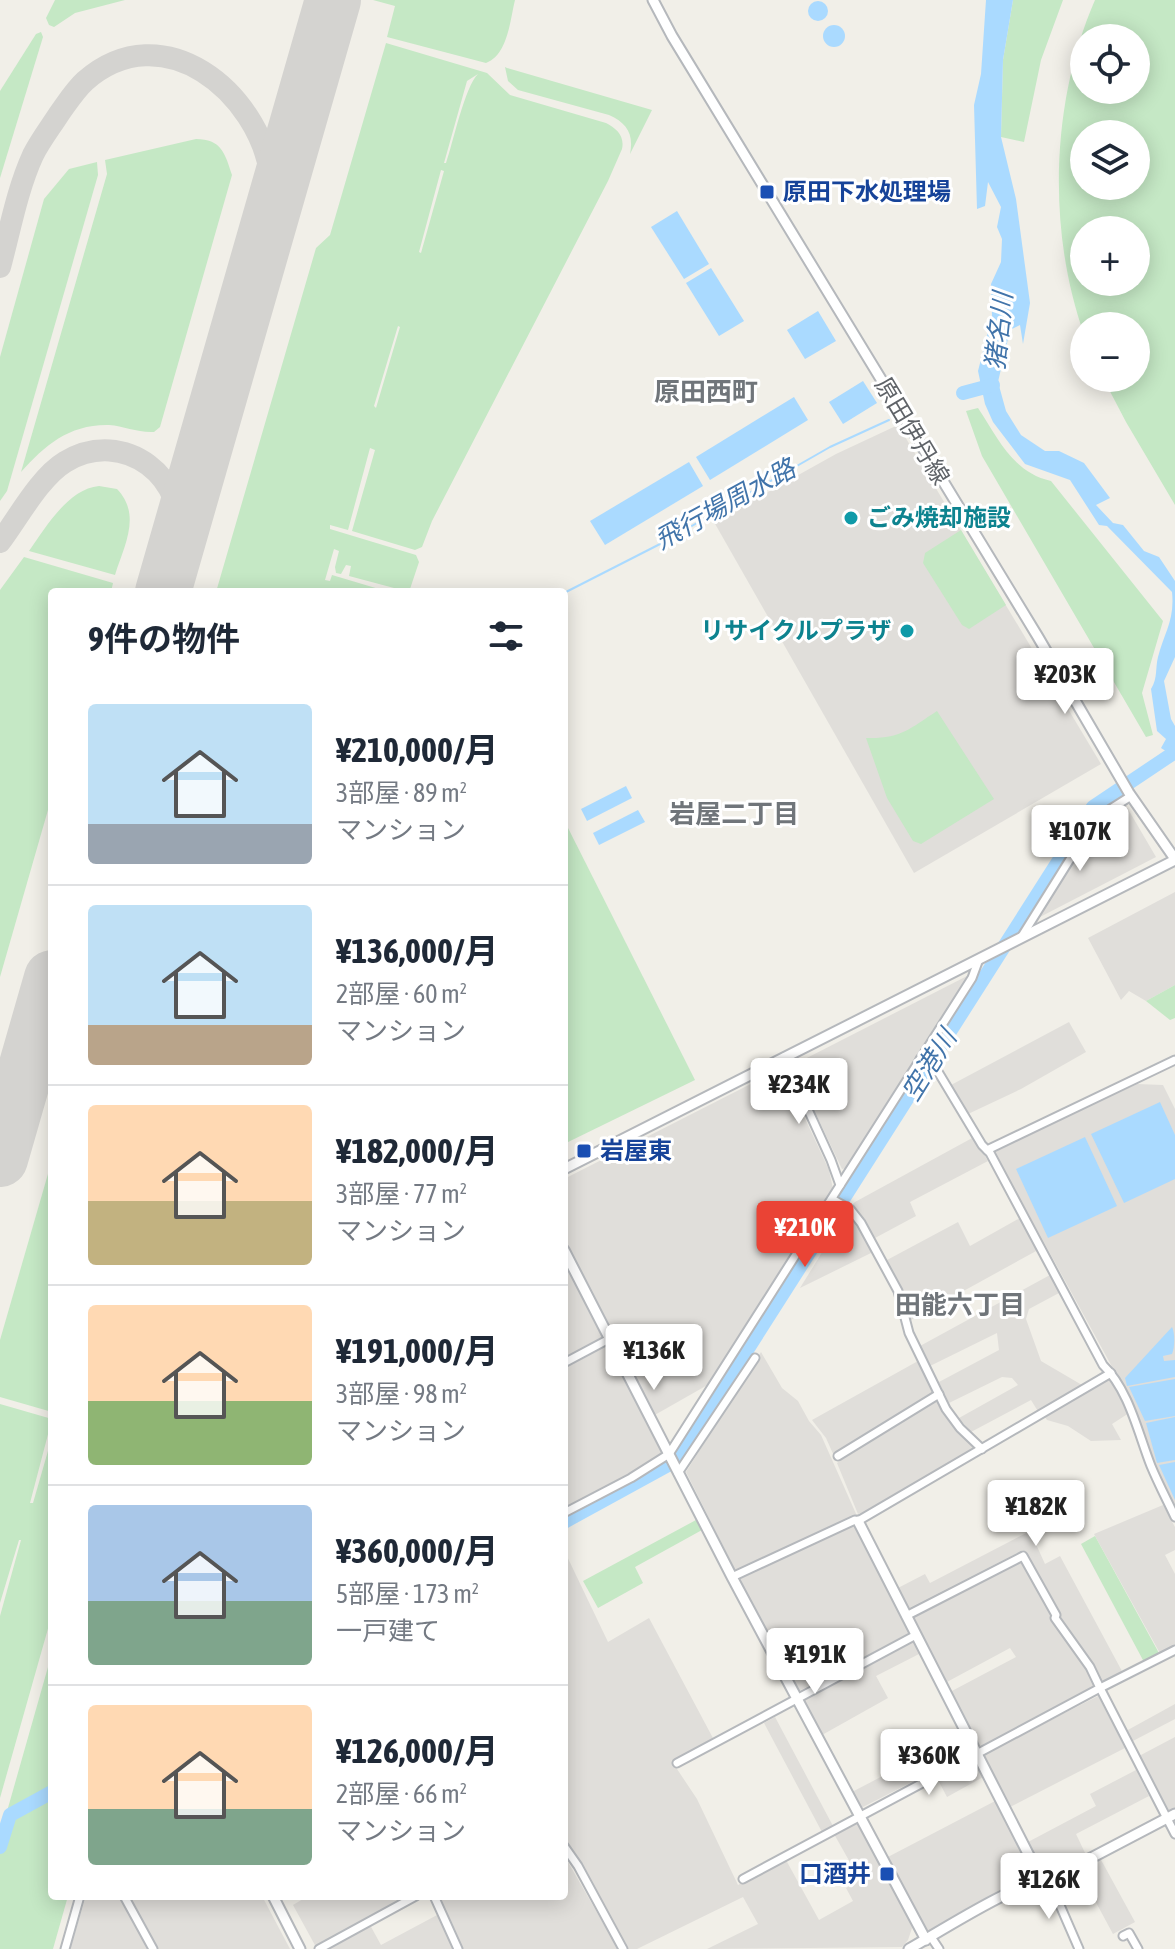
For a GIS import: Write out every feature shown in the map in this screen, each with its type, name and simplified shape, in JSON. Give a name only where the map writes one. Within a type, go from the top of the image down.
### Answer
[{"type":"street","name":"原田伊丹線","points":[[653,0],[1120,778],[1175,859]]},
{"type":"street","points":[[1020,938],[1087,832],[1101,815],[1130,794]]},
{"type":"street","points":[[568,1167],[1175,859]]},
{"type":"street","points":[[673,1464],[834,1200],[840,1185],[922,1060],[982,958]]},
{"type":"street","points":[[784,1057],[840,1185]]},
{"type":"street","points":[[922,1060],[935,1068],[987,1150],[1103,1365],[1111,1373],[1127,1403],[1175,1517]]},
{"type":"street","points":[[987,1150],[1175,1060]]},
{"type":"street","points":[[834,1200],[846,1206],[861,1223],[898,1291],[909,1333],[939,1394],[960,1428],[982,1449]]},
{"type":"street","points":[[568,1258],[732,1577],[860,1816],[928,1938],[939,1949]]},
{"type":"street","points":[[568,1361],[609,1339]]},
{"type":"street","points":[[568,1511],[631,1478],[673,1464],[755,1358]]},
{"type":"street","points":[[732,1577],[858,1521],[1111,1373]]},
{"type":"street","points":[[838,1456],[939,1394]]},
{"type":"street","points":[[858,1521],[1079,1949]]},
{"type":"street","points":[[906,1616],[1023,1556],[1055,1618],[1090,1667],[1170,1817],[1175,1834]]},
{"type":"street","points":[[677,1763],[916,1635]]},
{"type":"street","points":[[743,1879],[1175,1650]]},
{"type":"street","points":[[909,1949],[1010,1891],[1045,1879],[1170,1817]]},
{"type":"street","points":[[568,1852],[623,1949]]},
{"type":"street","points":[[65,1949],[79,1900]]},
{"type":"street","points":[[126,1900],[153,1949]]},
{"type":"street","points":[[275,1900],[300,1949]]},
{"type":"street","points":[[319,1949],[409,1900]]},
{"type":"street","points":[[436,1900],[458,1949]]},
{"type":"street","points":[[1128,1933],[1138,1949]]},
{"type":"shaded area","points":[[898,425],[1101,764],[914,873],[714,522],[836,454]]},
{"type":"shaded area","points":[[1125,804],[1156,857],[1040,917],[1038,915],[1092,832]]},
{"type":"shaded area","points":[[1175,892],[1175,985],[1146,1001],[1129,991],[1121,1000],[1088,938]]},
{"type":"shaded area","points":[[969,975],[848,1168],[842,1169],[795,1070],[797,1063]]},
{"type":"shaded area","points":[[1069,1022],[1086,1052],[1021,1089],[968,1114],[951,1085]]},
{"type":"shaded area","points":[[778,1070],[783,1071],[829,1170],[833,1189],[711,1383],[653,1416],[568,1248],[568,1177]]},
{"type":"shaded area","points":[[1137,1084],[1163,1085],[1175,1109],[1175,1509],[1133,1405],[995,1153],[998,1148]]},
{"type":"shaded area","points":[[974,1137],[988,1161],[910,1202],[916,1216],[875,1238],[853,1204]]},
{"type":"shaded area","points":[[847,1212],[873,1252],[800,1288]]},
{"type":"shaded area","points":[[1020,1218],[1038,1250],[909,1321],[903,1292],[887,1260],[958,1222],[970,1246]]},
{"type":"shaded area","points":[[568,1271],[602,1336],[601,1340],[568,1357]]},
{"type":"shaded area","points":[[1050,1275],[1059,1293],[1029,1309],[1026,1319],[1041,1361],[1082,1385],[1082,1389],[1039,1413],[1031,1400],[971,1432],[959,1418],[1018,1385],[1012,1378],[1002,1377],[949,1403],[939,1382],[999,1350],[997,1333],[930,1366],[920,1346]]},
{"type":"shaded area","points":[[603,1345],[607,1346],[662,1452],[660,1457],[627,1477],[568,1508],[568,1364]]},
{"type":"shaded area","points":[[761,1352],[782,1388],[798,1401],[821,1435],[857,1516],[736,1572],[686,1472]]},
{"type":"shaded area","points":[[918,1361],[936,1393],[834,1456],[826,1438],[812,1420]]},
{"type":"shaded area","points":[[1109,1378],[1129,1413],[1112,1424],[1121,1440],[1091,1441],[1068,1426],[1045,1417]]},
{"type":"shaded area","points":[[936,1400],[974,1448],[871,1510],[858,1514],[837,1463]]},
{"type":"shaded area","points":[[1163,1505],[1175,1527],[1175,1550],[1165,1555],[1175,1574],[1175,1647],[1161,1655],[1094,1534]]},
{"type":"shaded area","points":[[853,1522],[911,1633],[799,1691],[738,1578]]},
{"type":"shaded area","points":[[1030,1531],[1045,1564],[1060,1556],[1123,1673],[1106,1681],[1099,1680],[1092,1662],[1064,1624],[1023,1550],[907,1609],[896,1589],[925,1574],[930,1583]]},
{"type":"shaded area","points":[[568,1558],[608,1642],[649,1618],[714,1740],[673,1762],[671,1760],[697,1799],[738,1885],[786,1860],[819,1920],[853,1901],[846,1888],[860,1880],[834,1834],[855,1822],[912,1928],[902,1947],[707,1949],[758,1924],[743,1897],[637,1949],[628,1949],[568,1845]]},
{"type":"shaded area","points":[[1018,1562],[1039,1593],[1042,1592],[1052,1611],[1050,1615],[1096,1687],[979,1748],[950,1692],[1016,1657],[1010,1648],[945,1683],[911,1617]]},
{"type":"shaded area","points":[[914,1640],[921,1653],[876,1676],[888,1698],[822,1735],[803,1699]]},
{"type":"shaded area","points":[[1098,1696],[1125,1748],[1010,1807],[983,1755]]},
{"type":"shaded area","points":[[1175,1704],[1175,1719],[1131,1742],[1126,1731]]},
{"type":"shaded area","points":[[775,1717],[833,1826],[822,1832],[764,1723]]},
{"type":"shaded area","points":[[963,1734],[971,1752],[861,1808],[852,1792]]},
{"type":"shaded area","points":[[1175,1737],[1175,1808],[1171,1811],[1165,1808],[1139,1756]]},
{"type":"shaded area","points":[[975,1758],[985,1776],[947,1797],[937,1778]]},
{"type":"shaded area","points":[[1136,1770],[1149,1796],[1076,1834],[1086,1855],[1049,1874],[1043,1872],[1028,1842],[1096,1806],[1090,1794]]},
{"type":"shaded area","points":[[997,1800],[1035,1873],[1033,1878],[1015,1883],[933,1931],[925,1929],[886,1858]]},
{"type":"shaded area","points":[[1100,1858],[1135,1922],[1113,1934],[1078,1869]]},
{"type":"shaded area","points":[[568,1862],[618,1949],[462,1949],[440,1900],[568,1900]]},
{"type":"shaded area","points":[[85,1900],[124,1900],[149,1949],[70,1949]]},
{"type":"shaded area","points":[[130,1900],[264,1900],[290,1949],[156,1949]]},
{"type":"shaded area","points":[[301,1900],[403,1900],[316,1947],[293,1905]]},
{"type":"shaded area","points":[[439,1914],[455,1949],[325,1949],[370,1925],[381,1945]]},
{"type":"green space","points":[[55,0],[125,0],[75,13],[54,27],[49,25],[46,18]]},
{"type":"green space","points":[[373,0],[515,0],[504,45],[486,63],[387,37],[395,6]]},
{"type":"green space","points":[[1013,0],[1063,0],[1041,60],[1024,142],[1001,137],[1003,60]]},
{"type":"green space","points":[[1095,0],[1175,0],[1175,505],[1110,392],[1150,392],[1150,312],[1077,312],[1073,296],[1150,296],[1150,216],[1070,216],[1070,284],[1060,209],[1062,123],[1070,80],[1070,104],[1150,104],[1150,24],[1086,24]]},
{"type":"green space","points":[[41,32],[43,37],[0,178],[0,91],[36,34]]},
{"type":"green space","points":[[386,43],[487,73],[510,95],[606,123],[621,136],[622,149],[608,181],[432,521],[422,547],[415,550],[352,531],[375,450],[370,448],[348,530],[330,525],[330,529],[416,555],[419,562],[410,588],[394,588],[349,576],[351,566],[346,565],[341,574],[336,573],[339,551],[334,549],[325,580],[330,581],[332,575],[376,588],[217,588],[316,248],[330,235]],"holes":[[[478,74],[473,80],[446,163],[444,163],[467,81]],[[441,170],[444,171],[421,253],[419,252]],[[400,327],[376,408],[374,406]]]},
{"type":"green space","points":[[505,67],[652,110],[630,154],[630,135],[620,122],[609,115],[518,90],[508,81]]},
{"type":"green space","points":[[196,139],[211,142],[221,149],[232,175],[160,427],[154,432],[109,425],[82,428],[49,445],[21,472],[107,174],[105,160]]},
{"type":"green space","points":[[97,162],[98,175],[7,491],[0,501],[0,357],[44,199],[69,169]]},
{"type":"green space","points":[[978,408],[1016,462],[1038,477],[1051,481],[1163,621],[1142,693],[1153,735],[1146,737],[982,456],[966,411]]},
{"type":"green space","points":[[99,486],[117,489],[124,499],[130,520],[115,575],[29,551],[68,502],[77,494]]},
{"type":"green space","points":[[961,530],[1006,605],[969,629],[962,625],[923,563],[925,553]]},
{"type":"green space","points":[[24,557],[113,583],[112,588],[48,588],[48,810],[0,977],[0,590]]},
{"type":"green space","points":[[937,711],[994,799],[921,844],[913,841],[887,798],[866,738],[896,735]]},
{"type":"green space","points":[[568,828],[695,1080],[568,1142]]},
{"type":"green space","points":[[1175,985],[1175,1018],[1170,1020],[1146,1001]]},
{"type":"green space","points":[[48,1174],[48,1411],[0,1397],[0,1340]]},
{"type":"green space","points":[[0,1404],[48,1418],[48,1434],[30,1503],[33,1503],[48,1451],[48,1629],[0,1798],[0,1616],[21,1540],[0,1603]]},
{"type":"green space","points":[[696,1520],[702,1530],[635,1567],[643,1583],[598,1608],[583,1581]]},
{"type":"green space","points":[[1095,1536],[1160,1655],[1144,1662],[1081,1544]]},
{"type":"green space","points":[[48,1667],[48,1900],[67,1900],[53,1949],[0,1949],[0,1836]]},
{"type":"water","name":"猪名川","points":[[986,0],[1013,0],[1003,60],[1001,137],[1016,199],[1030,303],[1023,344],[1020,325],[1010,330],[998,382],[1006,411],[1021,435],[1045,451],[1059,451],[1084,463],[1110,498],[1096,505],[1113,523],[1123,525],[1144,551],[1159,557],[1175,581],[1175,657],[1164,681],[1175,726],[1175,757],[1161,748],[1166,739],[1157,731],[1151,689],[1170,619],[1172,592],[1107,526],[1099,525],[1070,480],[1025,464],[993,422],[985,404],[978,371],[992,316],[991,284],[1001,262],[1002,239],[997,227],[1001,207],[988,182],[985,206],[977,209],[974,105],[981,74]]},
{"type":"water","points":[[818,1],[825,4],[828,11],[825,18],[818,21],[811,18],[808,11],[811,4]]},
{"type":"water","points":[[834,25],[842,28],[845,36],[842,44],[834,47],[826,44],[823,36],[826,28]]},
{"type":"water","points":[[677,211],[709,264],[684,279],[651,227]]},
{"type":"water","points":[[711,268],[744,321],[719,336],[686,283]]},
{"type":"water","points":[[818,311],[836,341],[805,359],[787,330]]},
{"type":"water","points":[[863,381],[877,403],[843,424],[829,402]]},
{"type":"water","points":[[794,397],[808,420],[710,480],[696,457]]},
{"type":"water","points":[[689,462],[703,486],[605,545],[590,521]]},
{"type":"water","points":[[626,786],[632,798],[587,821],[581,809]]},
{"type":"water","points":[[638,810],[645,822],[599,845],[593,833]]},
{"type":"water","points":[[1160,1102],[1175,1135],[1175,1179],[1124,1203],[1091,1134]]},
{"type":"water","points":[[1085,1137],[1117,1206],[1048,1238],[1016,1169]]},
{"type":"water","points":[[1172,1327],[1173,1351],[1163,1356],[1164,1361],[1175,1360],[1175,1377],[1127,1386],[1125,1378]]},
{"type":"water","points":[[1175,1379],[1175,1416],[1145,1421],[1129,1387]]},
{"type":"water","points":[[1175,1417],[1175,1460],[1157,1463],[1146,1423]]},
{"type":"water","points":[[1175,1462],[1175,1500],[1159,1465]]},
{"type":"waterway","name":"飛行場周水路","points":[[963,393],[993,385]]},
{"type":"waterway","name":"飛行場周水路","points":[[568,591],[662,543],[830,447],[889,420]]},
{"type":"waterway","name":"空港川","points":[[568,1520],[677,1460],[1093,807],[1175,752]]},
{"type":"waterway","name":"空港川","points":[[0,1847],[10,1815],[48,1794]]},
{"type":"taxiway","points":[[0,267],[27,168],[74,92],[115,62],[145,55],[175,59],[203,72],[227,91],[248,117],[263,146],[271,177],[271,207],[265,237]]},
{"type":"taxiway","points":[[0,542],[38,488],[56,469],[87,453],[109,450],[130,455],[148,465],[163,480],[174,498],[179,520],[177,543]]},
{"type":"taxiway","points":[[0,1155],[9,1129]]},
{"type":"runway","points":[[164,588],[333,0]]},
{"type":"runway","points":[[0,1159],[48,992]]},
{"type":"place","name":"原田下水処理場","points":[[767,192]]},
{"type":"place","name":"ごみ焼却施設","points":[[851,518]]},
{"type":"place","name":"リサイクルプラザ","points":[[907,631]]},
{"type":"place","name":"岩屋東","points":[[584,1151]]},
{"type":"place","name":"口酒井","points":[[887,1874]]},
{"type":"district","name":"原田西町","points":[[706,392]]},
{"type":"district","name":"岩屋二丁目","points":[[734,814]]},
{"type":"district","name":"田能六丁目","points":[[960,1305]]}]
